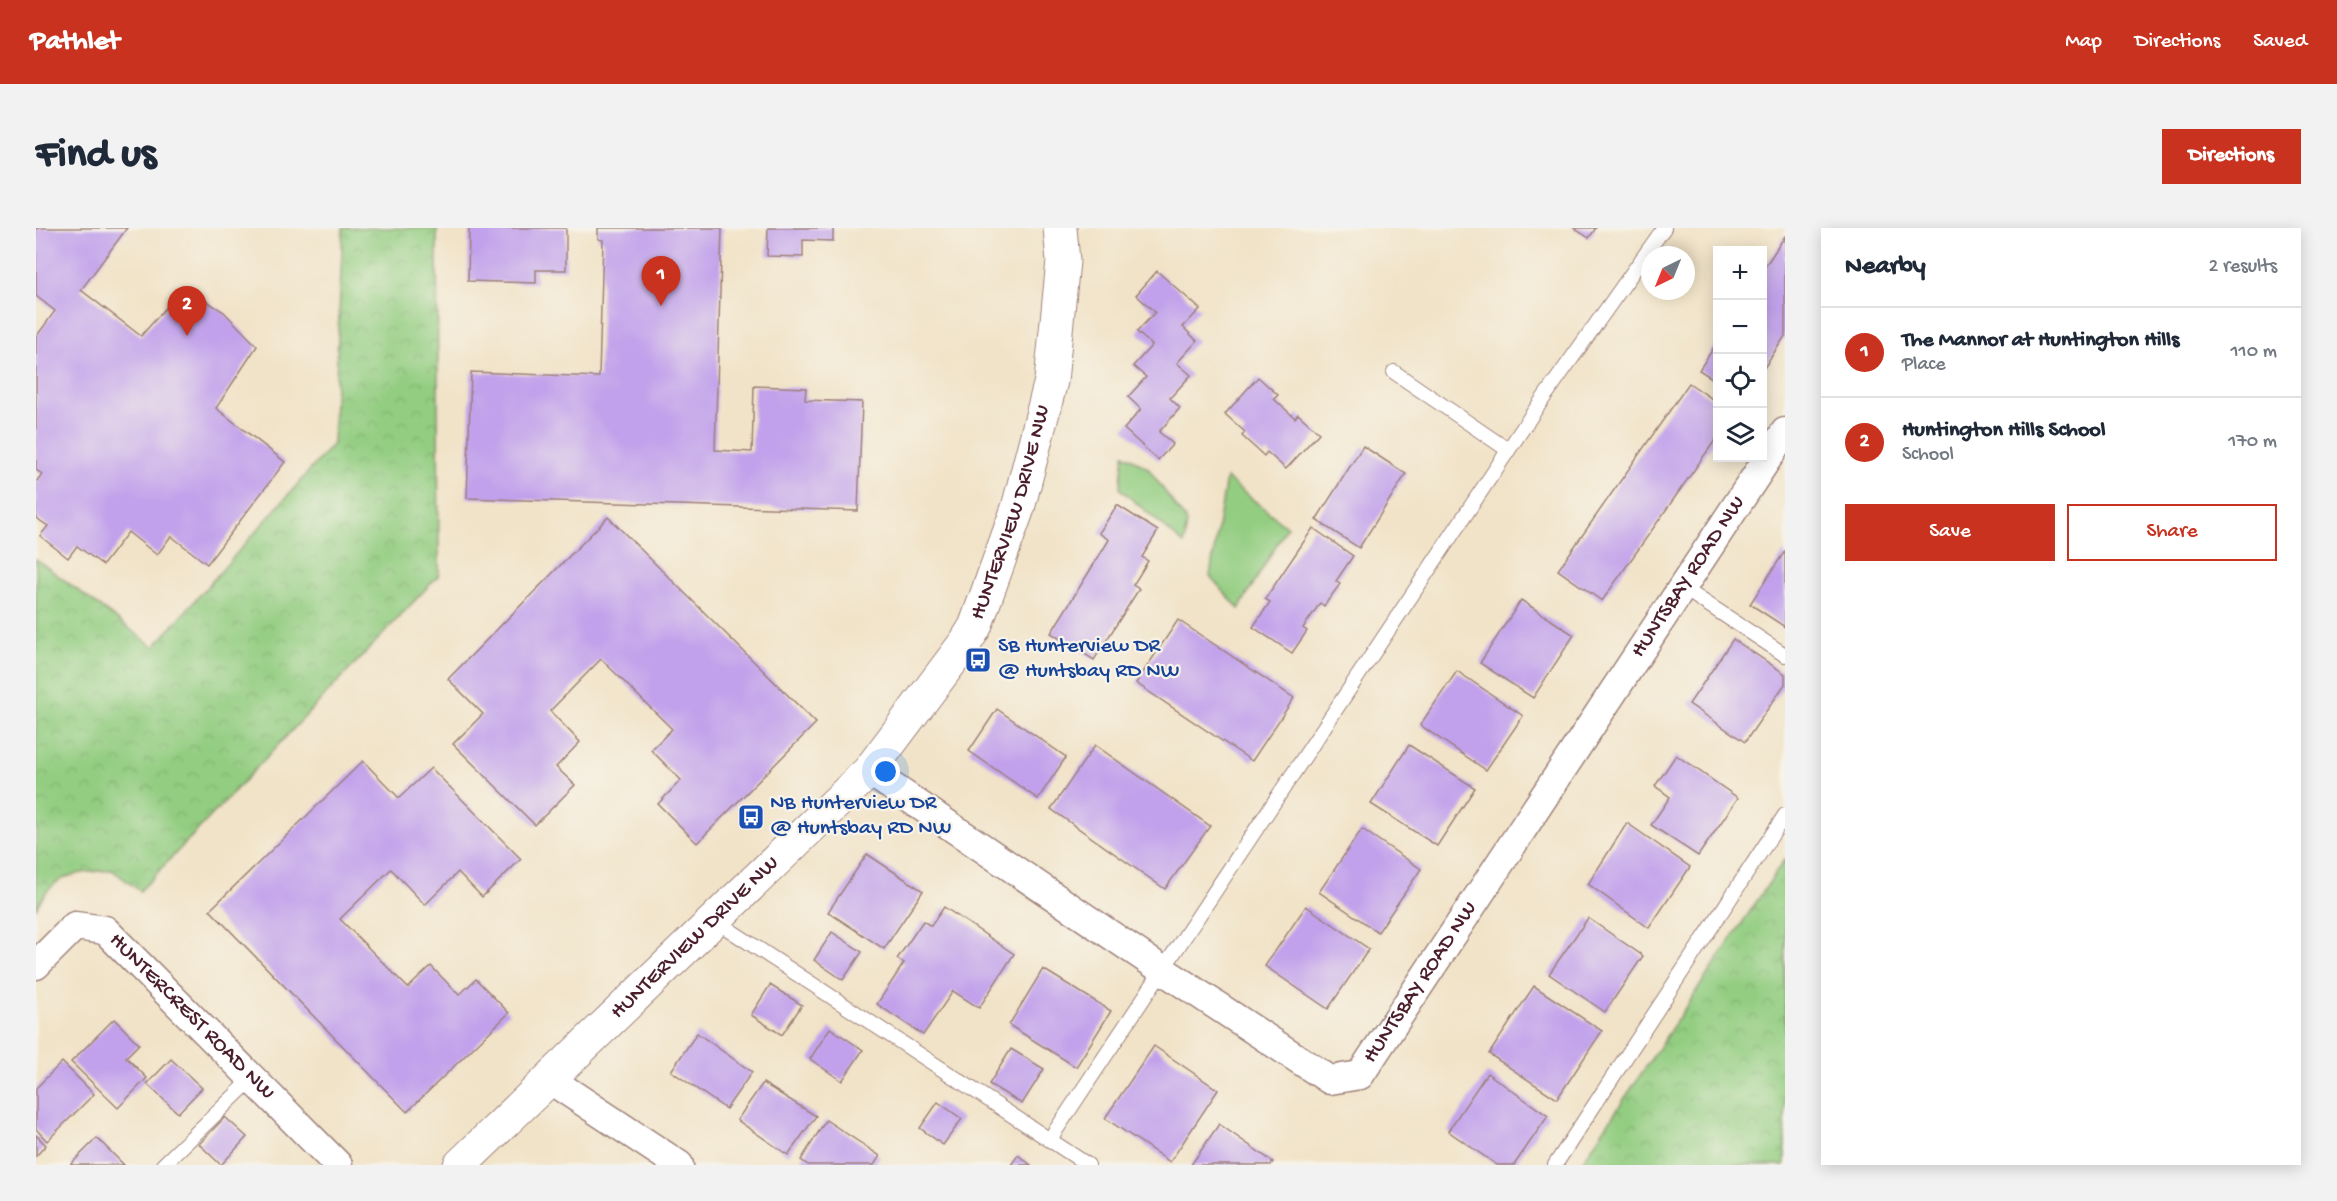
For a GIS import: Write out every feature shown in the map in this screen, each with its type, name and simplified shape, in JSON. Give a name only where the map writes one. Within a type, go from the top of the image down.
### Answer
[{"type":"street","name":"HUNTERVIEW DRIVE NW","points":[[460,1165],[716,921],[869,771],[975,627],[1014,519],[1052,381],[1064,261],[1060,228]]},
{"type":"street","name":"HUNTSBAY ROAD NW","points":[[869,771],[1164,971],[1330,1080],[1360,1075],[1785,432]]},
{"type":"street","name":"HUNTERCREST ROAD NW","points":[[36,965],[75,926],[105,930],[338,1165]]},
{"type":"street","points":[[549,1078],[679,1165]]},
{"type":"lane","points":[[1050,1139],[1509,450],[1664,228]]},
{"type":"lane","points":[[1394,372],[1509,450]]},
{"type":"lane","points":[[1683,588],[1785,655]]},
{"type":"lane","points":[[1555,1165],[1785,815]]},
{"type":"lane","points":[[716,921],[1088,1165]]},
{"type":"lane","points":[[163,1165],[253,1078]]},
{"type":"green space","points":[[343,228],[437,228],[439,575],[140,891],[112,870],[87,872],[66,877],[58,882],[50,888],[36,909],[36,559],[154,647],[333,444]]},
{"type":"green space","points":[[1124,454],[1148,468],[1187,522],[1184,544],[1120,489]]},
{"type":"green space","points":[[1226,478],[1287,527],[1239,609],[1210,576]]},
{"type":"green space","points":[[1785,859],[1785,1165],[1580,1165]]},
{"type":"building","points":[[36,228],[127,228],[81,290],[141,336],[184,287],[224,312],[257,346],[216,408],[285,462],[207,564],[171,536],[157,555],[128,532],[103,565],[77,546],[68,558],[40,536],[48,526],[36,518],[36,482],[42,474],[36,470],[36,337],[55,311],[36,296]]},
{"type":"building","points":[[469,228],[566,228],[566,270],[536,270],[536,283],[468,281]]},
{"type":"building","points":[[598,228],[722,228],[715,450],[752,452],[754,386],[806,388],[805,400],[862,402],[858,511],[467,498],[471,372],[599,377],[603,240],[598,239]]},
{"type":"building","points":[[768,228],[833,228],[833,241],[803,240],[803,257],[767,256]]},
{"type":"building","points":[[1574,228],[1596,228],[1589,238]]},
{"type":"building","points":[[1785,236],[1785,336],[1767,363],[1767,300],[1767,263]]},
{"type":"building","points":[[1157,271],[1200,309],[1183,327],[1197,341],[1177,363],[1191,375],[1170,398],[1180,408],[1159,432],[1173,444],[1158,460],[1124,429],[1141,409],[1128,397],[1146,377],[1133,366],[1152,345],[1137,332],[1155,312],[1136,295]]},
{"type":"building","points":[[1713,349],[1713,379],[1699,370]]},
{"type":"building","points":[[1258,377],[1278,395],[1274,399],[1295,418],[1298,414],[1319,433],[1286,469],[1267,452],[1264,456],[1242,436],[1245,432],[1225,414]]},
{"type":"building","points":[[1689,383],[1713,400],[1713,443],[1602,601],[1558,570]]},
{"type":"building","points":[[1363,446],[1406,474],[1359,548],[1316,520]]},
{"type":"building","points":[[1117,505],[1158,531],[1142,557],[1148,561],[1133,585],[1139,589],[1094,660],[1051,633],[1109,540],[1099,533]]},
{"type":"building","points":[[608,517],[816,723],[697,843],[658,804],[681,780],[651,750],[672,729],[601,659],[550,711],[580,742],[556,767],[575,785],[535,825],[453,744],[483,714],[448,679]]},
{"type":"building","points":[[1313,528],[1353,556],[1336,581],[1340,584],[1324,606],[1320,603],[1303,628],[1307,631],[1292,653],[1253,627],[1270,602],[1265,599]]},
{"type":"building","points":[[1785,551],[1785,627],[1750,604]]},
{"type":"building","points":[[1521,600],[1574,635],[1533,698],[1480,663]]},
{"type":"building","points":[[1178,620],[1294,698],[1252,761],[1136,683]]},
{"type":"building","points":[[1733,639],[1785,674],[1785,684],[1745,742],[1689,704]]},
{"type":"building","points":[[1457,671],[1523,716],[1486,770],[1420,725]]},
{"type":"building","points":[[997,709],[1066,757],[1038,799],[969,751]]},
{"type":"building","points":[[1095,745],[1210,826],[1165,889],[1051,809]]},
{"type":"building","points":[[1409,745],[1475,788],[1437,846],[1371,804]]},
{"type":"building","points":[[1676,755],[1738,798],[1698,856],[1651,825],[1670,797],[1655,786]]},
{"type":"building","points":[[363,761],[399,798],[431,768],[521,859],[482,897],[458,872],[425,905],[391,869],[340,919],[408,988],[431,966],[459,995],[476,979],[509,1013],[407,1112],[210,910]]},
{"type":"building","points":[[1627,823],[1690,867],[1649,928],[1588,884]]},
{"type":"building","points":[[1362,829],[1421,869],[1378,932],[1319,892]]},
{"type":"building","points":[[867,854],[923,891],[884,949],[828,912]]},
{"type":"building","points":[[1306,906],[1369,949],[1328,1009],[1265,966]]},
{"type":"building","points":[[944,907],[1014,954],[979,1008],[953,991],[923,1035],[877,1004],[904,963],[897,959],[923,921],[931,926]]},
{"type":"building","points":[[1588,918],[1643,956],[1605,1012],[1549,974]]},
{"type":"building","points":[[832,932],[862,952],[843,980],[814,960]]},
{"type":"building","points":[[1043,969],[1111,1011],[1076,1067],[1009,1025]]},
{"type":"building","points":[[770,985],[802,1005],[782,1035],[751,1015]]},
{"type":"building","points":[[1534,986],[1602,1031],[1557,1099],[1489,1054]]},
{"type":"building","points":[[114,1019],[139,1044],[126,1057],[147,1078],[118,1108],[71,1062]]},
{"type":"building","points":[[830,1028],[863,1050],[842,1081],[810,1059]]},
{"type":"building","points":[[697,1033],[752,1072],[726,1109],[671,1071]]},
{"type":"building","points":[[1154,1046],[1218,1090],[1170,1162],[1105,1118]]},
{"type":"building","points":[[1011,1049],[1044,1069],[1022,1104],[989,1084]]},
{"type":"building","points":[[171,1059],[202,1088],[178,1113],[147,1084]]},
{"type":"building","points":[[62,1062],[94,1094],[47,1141],[36,1129],[36,1088]]},
{"type":"building","points":[[1487,1073],[1548,1116],[1514,1165],[1497,1165],[1448,1131]]},
{"type":"building","points":[[763,1083],[816,1116],[788,1155],[737,1120]]},
{"type":"building","points":[[938,1102],[962,1119],[943,1145],[920,1128]]},
{"type":"building","points":[[225,1117],[247,1137],[221,1165],[199,1144]]},
{"type":"building","points":[[826,1120],[880,1156],[874,1165],[808,1165],[801,1160]]},
{"type":"building","points":[[1219,1124],[1273,1162],[1271,1165],[1191,1165]]},
{"type":"building","points":[[36,1135],[46,1145],[36,1156]]},
{"type":"building","points":[[97,1138],[124,1165],[70,1165]]},
{"type":"building","points":[[1018,1155],[1031,1165],[1011,1165]]},
{"type":"place","name":"The Mannor at Huntington Hills","points":[[661,306]]},
{"type":"place","name":"Huntington Hills School","points":[[187,336]]},
{"type":"place","name":"SB Hunterview DR @ Huntsbay RD NW","points":[[978,660]]},
{"type":"place","name":"NB Hunterview DR @ Huntsbay RD NW","points":[[751,817]]}]
